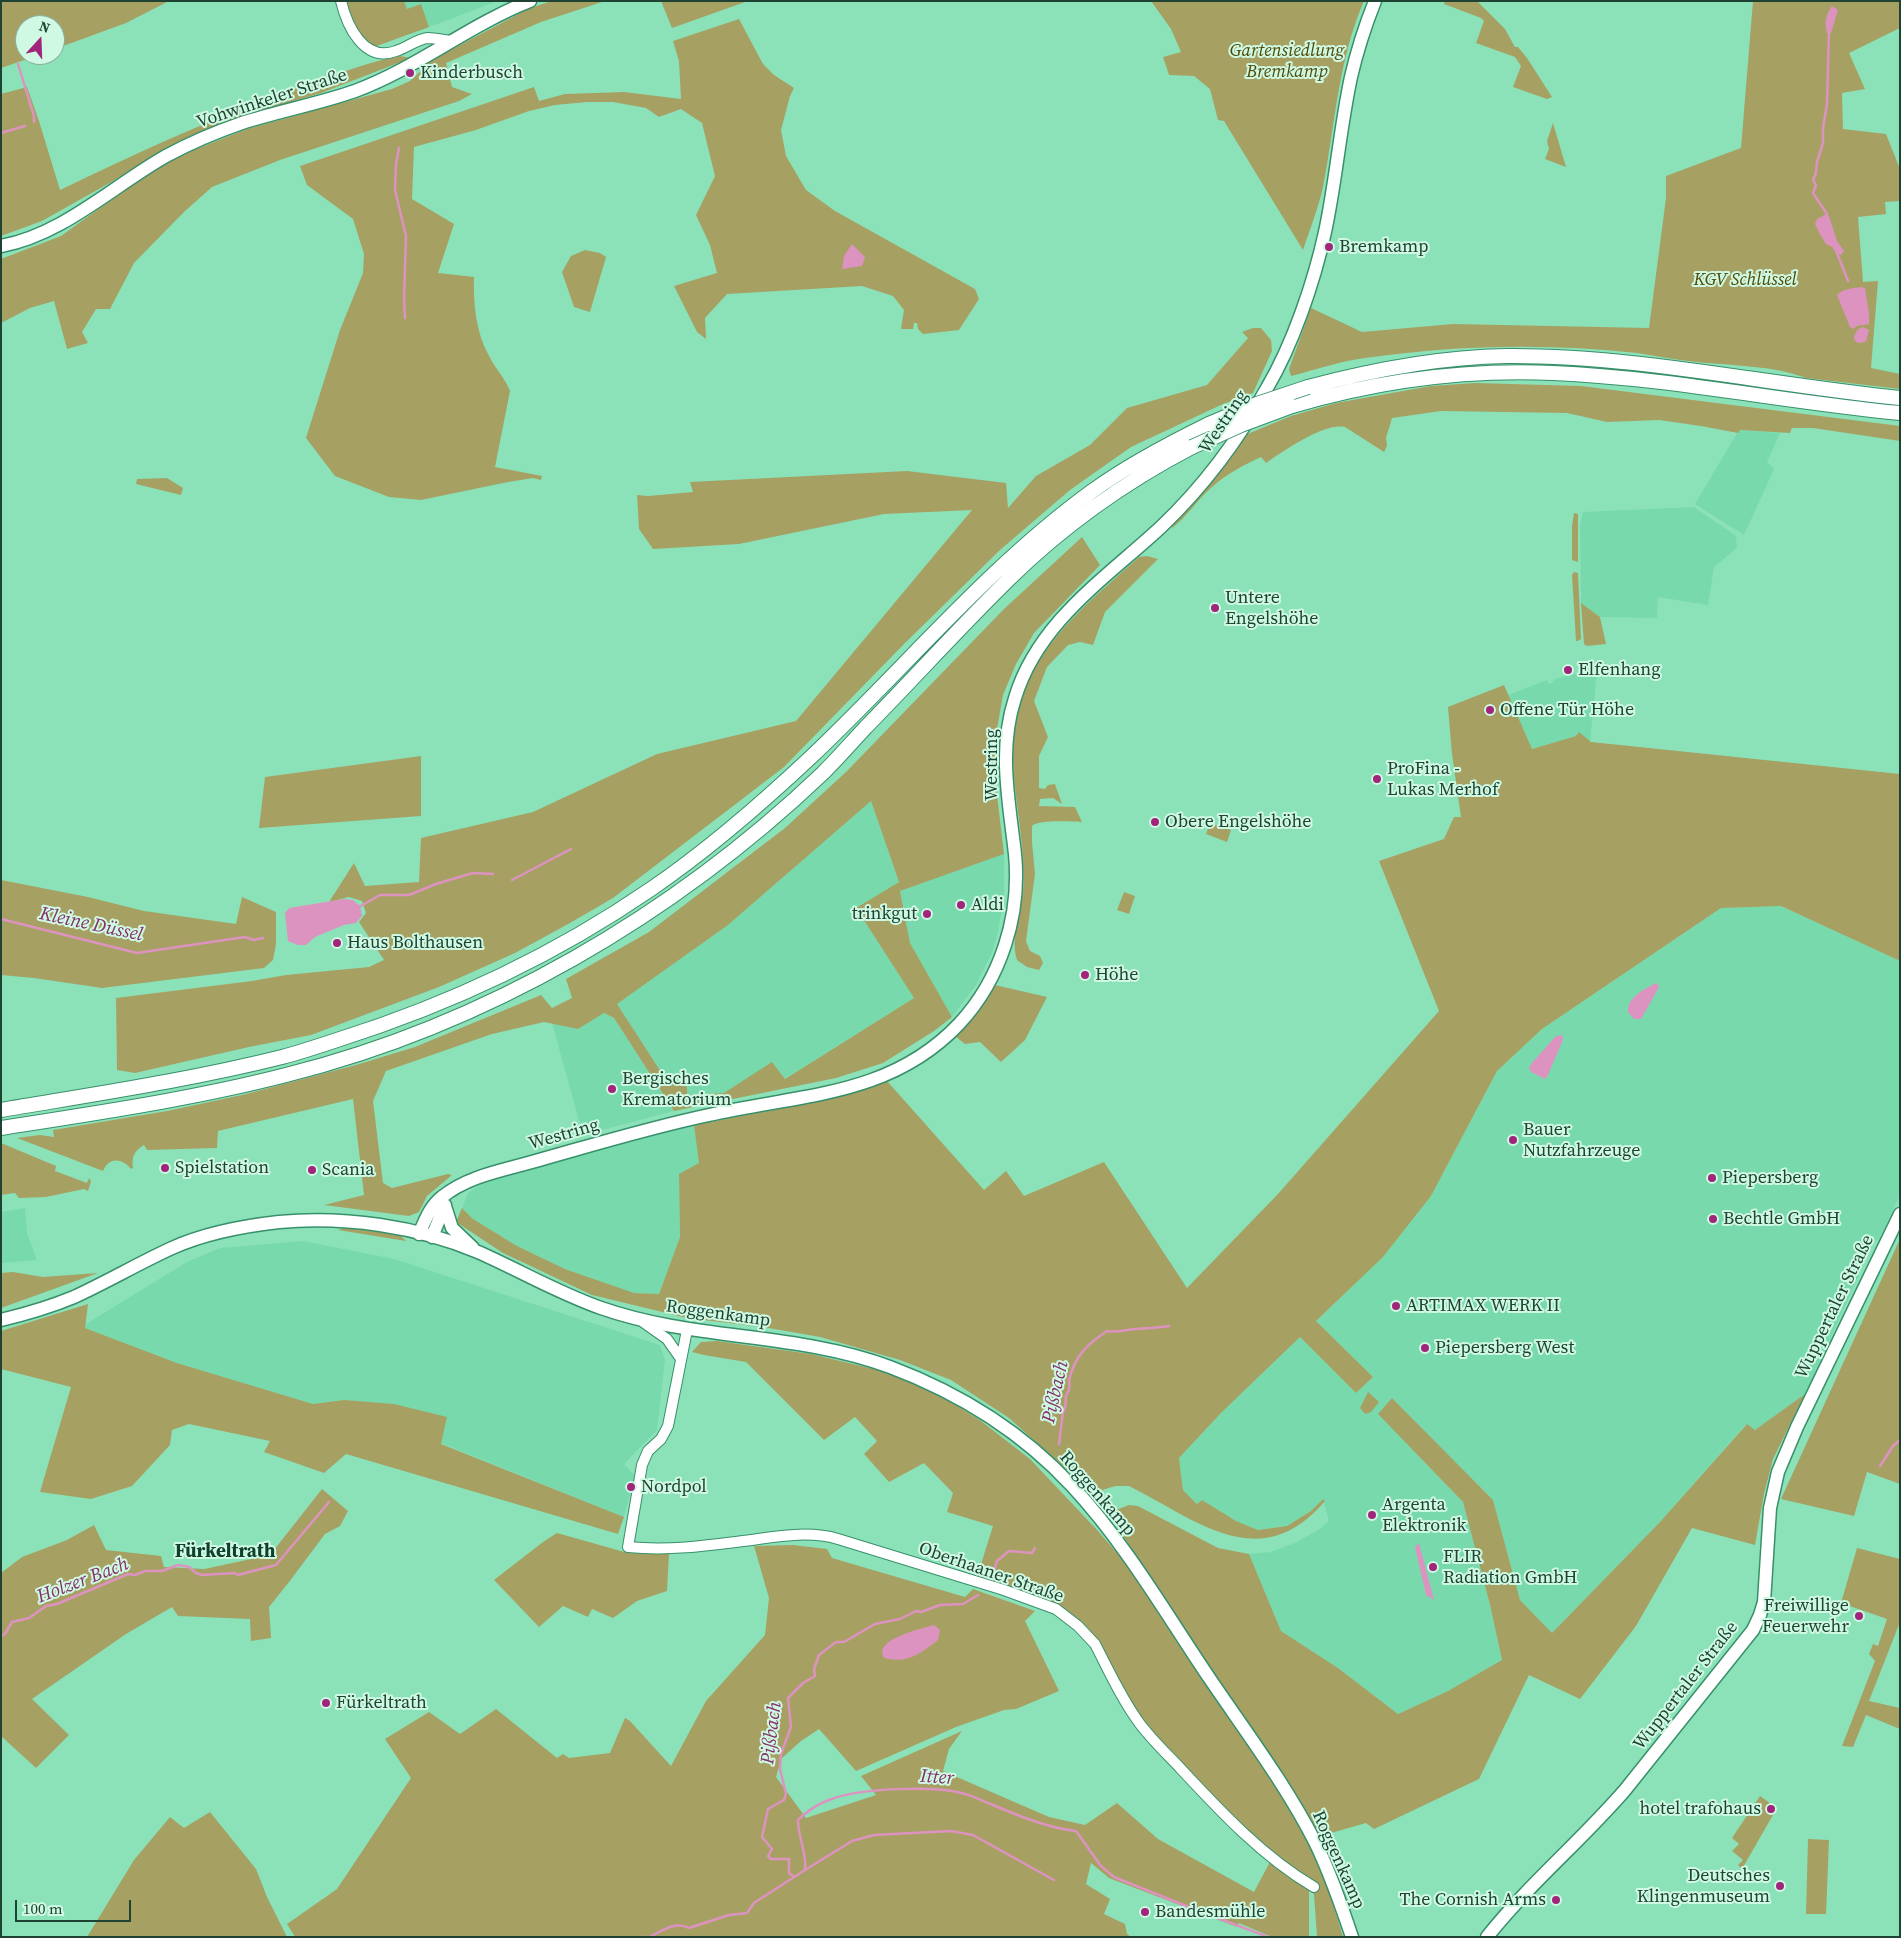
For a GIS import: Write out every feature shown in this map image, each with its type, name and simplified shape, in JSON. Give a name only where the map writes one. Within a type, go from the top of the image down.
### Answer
[{"type":"highway","points":[[1,1110],[147,1086],[284,1056],[400,1019],[484,984],[578,935],[653,888],[737,823],[812,756],[944,622],[1054,520],[1093,490],[1149,455],[1209,424],[1257,404],[1308,387],[1357,375],[1416,364],[1506,356],[1613,362],[1900,398]]},
{"type":"highway","points":[[1,1128],[150,1104],[287,1075],[390,1044],[492,1002],[588,951],[667,900],[778,814],[827,770],[1010,577],[1060,533],[1126,484],[1192,447],[1241,425],[1292,406],[1330,395],[1387,383],[1446,376],[1518,372],[1614,377],[1856,409],[1900,413]]},
{"type":"main road","name":"Vohwinkeler Straße","points":[[1,246],[50,230],[166,156],[203,138],[243,123],[354,91],[395,73],[497,16],[530,1]]},
{"type":"main road","name":"Westring","points":[[419,1234],[432,1207],[439,1199],[469,1180],[710,1114],[841,1090],[866,1083],[891,1074],[910,1064],[945,1038],[962,1021],[995,970],[1011,927],[1014,908],[1015,858],[1006,790],[1005,767],[1009,722],[1021,680],[1034,653],[1063,616],[1094,585],[1163,524],[1197,489],[1229,447],[1270,385],[1299,317],[1325,233],[1351,79],[1360,43],[1375,1]]},
{"type":"main road","points":[[1,1320],[76,1296],[174,1247],[235,1229],[279,1222],[354,1223],[394,1228],[432,1237],[450,1191]]},
{"type":"main road","points":[[445,1206],[452,1228],[477,1252]]},
{"type":"main road","name":"Wuppertaler Straße","points":[[1487,1937],[1515,1904],[1608,1811],[1753,1630],[1764,1602],[1770,1508],[1778,1472],[1797,1427],[1900,1214]]},
{"type":"main road","name":"Roggenkamp","points":[[432,1237],[477,1252],[564,1293],[636,1318],[687,1330],[800,1344],[858,1357],[895,1369],[944,1390],[978,1409],[1008,1430],[1054,1468],[1073,1487],[1110,1533],[1296,1808],[1324,1861],[1352,1937]]},
{"type":"street","points":[[341,1],[348,23],[356,38],[377,53],[394,52],[426,38],[451,41]]},
{"type":"street","points":[[636,1318],[667,1338],[682,1359]]},
{"type":"street","points":[[682,1359],[687,1330]]},
{"type":"street","name":"Oberhaaner Straße","points":[[682,1359],[668,1426],[661,1439],[648,1452],[642,1465],[628,1547],[650,1549],[699,1547],[794,1535],[819,1535],[838,1539],[1004,1590],[1056,1610],[1087,1634],[1095,1644],[1140,1724],[1194,1783],[1247,1836],[1281,1864],[1314,1886]]},
{"type":"shaded area","points":[[345,1],[498,1],[411,34]]},
{"type":"shaded area","points":[[1832,6],[1838,10],[1831,33],[1827,33],[1826,19]]},
{"type":"shaded area","points":[[1827,214],[1837,241],[1844,251],[1841,255],[1837,254],[1832,247],[1826,244],[1815,224],[1817,219]]},
{"type":"shaded area","points":[[852,244],[865,257],[862,266],[842,269],[844,256]]},
{"type":"shaded area","points":[[1851,288],[1865,288],[1869,324],[1857,326],[1853,329],[1850,327],[1837,295]]},
{"type":"shaded area","points":[[1863,327],[1869,330],[1866,341],[1862,343],[1856,342],[1854,339],[1856,333]]},
{"type":"shaded area","points":[[1739,430],[1780,433],[1767,462],[1774,469],[1744,535],[1695,504]]},
{"type":"shaded area","points":[[1694,507],[1736,536],[1737,548],[1714,567],[1708,605],[1658,597],[1657,618],[1600,617],[1581,603],[1580,524],[1583,512]]},
{"type":"shaded area","points":[[1597,672],[1590,742],[1576,736],[1532,749],[1508,695],[1547,680],[1549,684],[1554,682],[1553,680],[1569,675]]},
{"type":"shaded area","points":[[871,801],[899,882],[856,908],[914,998],[784,1079],[772,1063],[724,1093],[687,1095],[687,1088],[670,1086],[616,1004],[728,925]]},
{"type":"shaded area","points":[[1004,854],[1004,897],[992,953],[976,985],[952,1017],[910,943],[900,890]]},
{"type":"shaded area","points":[[344,899],[353,900],[360,906],[362,916],[356,923],[344,925],[315,937],[306,945],[298,945],[288,941],[285,913],[289,908]]},
{"type":"shaded area","points":[[1781,906],[1900,961],[1900,1195],[1879,1239],[1865,1245],[1855,1265],[1859,1275],[1805,1394],[1755,1430],[1746,1424],[1660,1522],[1552,1633],[1520,1600],[1493,1500],[1392,1398],[1378,1414],[1463,1502],[1490,1605],[1502,1660],[1448,1691],[1398,1714],[1338,1668],[1281,1631],[1249,1554],[1271,1552],[1295,1543],[1320,1529],[1329,1521],[1323,1499],[1311,1511],[1287,1526],[1258,1530],[1236,1521],[1202,1500],[1198,1504],[1183,1490],[1179,1458],[1221,1413],[1300,1337],[1356,1393],[1373,1377],[1316,1321],[1383,1257],[1431,1196],[1497,1071],[1542,1029],[1721,908]]},
{"type":"shaded area","points":[[1657,983],[1659,987],[1641,1019],[1634,1019],[1628,1012],[1628,1007],[1633,998]]},
{"type":"shaded area","points":[[604,1013],[614,1018],[674,1111],[583,1135],[552,1023],[578,1029]]},
{"type":"shaded area","points":[[1562,1035],[1563,1040],[1547,1077],[1545,1079],[1531,1072],[1529,1067],[1532,1063],[1555,1037]]},
{"type":"shaded area","points":[[694,1125],[700,1163],[679,1174],[680,1237],[659,1294],[633,1293],[565,1269],[517,1246],[473,1219],[462,1208],[468,1193],[483,1183],[590,1152]]},
{"type":"shaded area","points":[[25,1208],[27,1233],[37,1260],[1,1263],[1,1212]]},
{"type":"shaded area","points":[[303,1241],[394,1259],[660,1345],[665,1360],[657,1430],[624,1464],[635,1476],[624,1517],[441,1443],[447,1418],[344,1400],[313,1404],[177,1363],[85,1328],[86,1324],[187,1262],[220,1248]]},
{"type":"shaded area","points":[[1419,1543],[1434,1600],[1426,1595],[1415,1547]]},
{"type":"shaded area","points":[[934,1625],[940,1630],[938,1640],[925,1650],[906,1659],[892,1660],[884,1658],[882,1651],[885,1645],[892,1640]]},
{"type":"green space","points":[[1,1],[169,1],[126,23],[65,45],[65,15],[15,15],[15,63],[1,68]]},
{"type":"green space","points":[[345,1],[404,1],[407,9],[421,4],[429,27],[374,47],[358,33]]},
{"type":"green space","points":[[552,1],[605,1],[541,22],[446,63],[452,87],[472,94],[459,101],[280,160],[212,187],[184,212],[134,263],[110,309],[96,309],[82,332],[88,343],[67,349],[54,301],[30,308],[1,323],[1,259],[61,236],[136,182],[166,163],[247,129],[392,89],[410,81],[430,62],[441,55],[530,8]]},
{"type":"green space","points":[[661,1],[748,1],[672,28]]},
{"type":"green space","name":"Gartensiedlung Bremkamp","points":[[1151,1],[1364,1],[1348,46],[1338,93],[1323,187],[1303,250],[1224,121],[1218,120],[1210,89],[1194,76],[1169,75],[1163,57],[1181,52],[1171,29]]},
{"type":"green space","points":[[1445,1],[1477,1],[1505,29],[1515,47],[1518,47],[1527,58],[1552,97],[1547,99],[1513,87],[1521,66],[1515,57],[1476,43],[1484,21],[1481,18],[1444,4]]},
{"type":"green space","name":"KGV Schlüssel","points":[[1753,1],[1900,1],[1900,28],[1849,53],[1865,89],[1842,93],[1843,129],[1886,134],[1900,169],[1900,201],[1885,202],[1886,214],[1858,217],[1863,282],[1878,281],[1871,368],[1900,374],[1900,389],[1806,378],[1766,368],[1690,361],[1637,353],[1535,347],[1433,350],[1365,358],[1346,361],[1291,376],[1289,369],[1311,308],[1362,332],[1453,324],[1649,328],[1666,198],[1666,176],[1741,148]]},
{"type":"green space","points":[[739,19],[763,64],[774,75],[794,88],[781,130],[786,156],[806,190],[835,211],[975,289],[979,299],[959,330],[923,334],[918,329],[917,323],[914,323],[913,329],[901,329],[904,310],[893,296],[862,286],[727,294],[705,318],[706,339],[697,332],[674,286],[717,273],[710,245],[696,215],[715,176],[702,123],[681,109],[659,117],[646,108],[613,102],[555,105],[529,111],[476,130],[414,147],[412,199],[454,224],[438,273],[474,277],[474,296],[478,327],[490,359],[510,391],[495,467],[542,476],[541,480],[533,478],[508,482],[421,500],[389,497],[335,476],[306,438],[340,330],[363,273],[364,254],[353,219],[307,185],[300,166],[534,87],[539,101],[565,94],[624,92],[681,99],[679,61],[673,41]]},
{"type":"green space","points":[[400,56],[411,58],[321,93],[223,122],[166,148],[113,181],[42,221],[1,236],[1,94],[27,87],[60,190],[151,147],[243,108],[353,69]]},
{"type":"green space","points":[[1553,123],[1566,167],[1545,159],[1549,149],[1547,141]]},
{"type":"green space","points":[[585,250],[600,253],[606,257],[590,312],[574,307],[562,272],[571,256]]},
{"type":"green space","points":[[1253,328],[1261,328],[1271,340],[1272,351],[1253,393],[1223,404],[1131,447],[1070,490],[1000,550],[905,643],[784,767],[613,898],[515,953],[439,987],[311,1035],[135,1073],[117,1070],[116,998],[286,975],[369,967],[384,960],[359,922],[366,913],[362,901],[349,897],[329,902],[354,863],[365,886],[419,882],[421,838],[533,812],[657,754],[796,721],[972,510],[884,514],[739,544],[653,549],[639,529],[637,495],[648,496],[693,492],[690,482],[907,471],[1006,483],[1008,508],[1036,476],[1090,445],[1127,408],[1207,385],[1248,338],[1242,332]]},
{"type":"green space","points":[[1475,383],[1581,386],[1900,426],[1900,441],[1813,428],[1792,428],[1790,433],[1740,430],[1738,433],[1659,420],[1607,422],[1567,413],[1441,411],[1392,418],[1386,438],[1387,446],[1384,452],[1345,427],[1326,429],[1315,433],[1266,463],[1261,457],[1235,470],[1217,482],[1171,529],[1177,518],[1245,435],[1291,416],[1336,403],[1431,386]]},
{"type":"green space","points":[[167,478],[183,488],[181,495],[136,484],[137,479]]},
{"type":"green space","points":[[1574,513],[1578,514],[1578,562],[1572,560]]},
{"type":"green space","points":[[1082,537],[1100,565],[1034,633],[1016,664],[1003,695],[997,729],[994,769],[1004,854],[900,891],[910,943],[952,1017],[934,1031],[883,1063],[836,1078],[674,1111],[614,1018],[604,1013],[578,1029],[544,1022],[492,1034],[386,1071],[373,1101],[383,1183],[392,1188],[448,1174],[452,1175],[427,1196],[419,1212],[409,1216],[324,1205],[364,1195],[353,1099],[218,1131],[217,1148],[147,1150],[144,1145],[134,1154],[133,1168],[131,1169],[120,1161],[112,1161],[103,1171],[17,1138],[40,1135],[54,1137],[53,1130],[167,1111],[242,1095],[356,1065],[415,1047],[541,995],[552,1008],[572,998],[566,979],[649,932],[785,828],[846,772],[1004,609]],"holes":[[[871,801],[899,882],[856,908],[914,998],[785,1079],[772,1062],[724,1093],[687,1095],[687,1088],[681,1079],[670,1086],[617,1004],[728,925]]]},
{"type":"green space","points":[[1147,556],[1158,559],[1105,612],[1093,645],[1080,642],[1068,645],[1047,667],[1034,701],[1048,737],[1039,756],[1039,788],[1045,789],[1048,785],[1055,784],[1062,804],[1053,798],[1040,799],[1039,806],[1075,807],[1082,822],[1042,822],[1032,826],[1035,874],[1026,941],[1030,951],[1040,956],[1043,963],[1039,970],[1027,967],[1017,960],[1015,952],[1024,879],[1012,742],[1018,709],[1028,682],[1041,658],[1057,636],[1076,615],[1139,557]]},
{"type":"green space","points":[[1574,572],[1578,573],[1581,639],[1578,641],[1576,641],[1572,575]]},
{"type":"green space","points":[[1581,603],[1600,617],[1606,644],[1587,646],[1584,644]]},
{"type":"green space","points":[[1504,685],[1532,749],[1576,736],[1579,732],[1591,742],[1900,774],[1900,961],[1781,906],[1721,908],[1542,1029],[1497,1071],[1431,1196],[1383,1257],[1316,1321],[1373,1377],[1356,1393],[1300,1337],[1221,1413],[1179,1458],[1183,1490],[1197,1504],[1202,1500],[1236,1521],[1258,1530],[1287,1526],[1311,1511],[1323,1499],[1325,1501],[1301,1524],[1277,1535],[1252,1539],[1228,1535],[1204,1526],[1129,1486],[1115,1486],[1093,1493],[1009,1418],[951,1380],[900,1360],[820,1337],[763,1327],[687,1318],[592,1295],[503,1253],[456,1222],[462,1208],[473,1219],[517,1246],[565,1269],[634,1293],[659,1294],[680,1237],[679,1174],[699,1163],[694,1125],[778,1109],[887,1081],[984,1190],[1006,1171],[1024,1196],[1104,1162],[1187,1288],[1278,1194],[1439,1011],[1379,861],[1444,839],[1454,817],[1461,817],[1452,754],[1448,707]]},
{"type":"green space","points":[[421,756],[421,816],[259,828],[265,777]]},
{"type":"green space","points":[[1210,823],[1231,830],[1227,842],[1206,834]]},
{"type":"green space","points":[[1,880],[88,897],[144,911],[236,924],[242,897],[276,912],[276,944],[273,960],[264,968],[102,988],[1,975]]},
{"type":"green space","points":[[1124,892],[1135,896],[1129,914],[1117,910]]},
{"type":"green space","points":[[995,985],[1047,997],[1025,1040],[1001,1062],[980,1042],[965,1044],[956,1037]]},
{"type":"green space","points":[[1,1143],[56,1166],[55,1171],[87,1183],[89,1178],[91,1181],[88,1191],[84,1189],[46,1197],[19,1198],[15,1193],[1,1195]]},
{"type":"green space","points":[[345,1228],[400,1235],[406,1241],[338,1230]]},
{"type":"green space","points":[[1900,1239],[1900,1484],[1867,1472],[1854,1516],[1781,1499]]},
{"type":"green space","points":[[13,1272],[43,1277],[98,1273],[1,1308],[1,1273]]},
{"type":"green space","points":[[88,1304],[85,1328],[177,1363],[313,1404],[344,1400],[394,1404],[447,1417],[441,1444],[624,1517],[618,1534],[346,1454],[324,1473],[264,1452],[270,1441],[189,1424],[172,1430],[170,1445],[132,1486],[91,1499],[40,1492],[71,1387],[1,1369],[1,1331]]},
{"type":"green space","points":[[717,1341],[811,1354],[882,1371],[939,1394],[981,1421],[1030,1459],[1098,1531],[1137,1576],[1282,1796],[1318,1864],[1332,1900],[1343,1937],[1317,1937],[1314,1895],[1307,1879],[1247,1830],[1143,1723],[1088,1628],[1073,1615],[1048,1602],[977,1577],[993,1526],[947,1512],[953,1493],[924,1463],[889,1482],[864,1454],[877,1441],[855,1417],[824,1440],[746,1362],[692,1352],[701,1342]]},
{"type":"green space","points":[[1368,1392],[1379,1402],[1371,1412],[1365,1414],[1360,1408]]},
{"type":"green space","points":[[1805,1394],[1773,1459],[1764,1494],[1755,1545],[1692,1528],[1636,1626],[1580,1699],[1529,1675],[1479,1779],[1374,1829],[1366,1823],[1317,1837],[1113,1520],[1116,1510],[1129,1505],[1138,1506],[1218,1548],[1249,1554],[1281,1631],[1338,1668],[1398,1714],[1448,1691],[1502,1660],[1490,1605],[1463,1502],[1378,1414],[1392,1398],[1493,1500],[1520,1600],[1552,1633],[1660,1522],[1747,1424],[1755,1430]]},
{"type":"green space","points":[[322,1489],[348,1511],[340,1526],[325,1534],[269,1607],[271,1638],[251,1641],[250,1619],[178,1616],[172,1607],[126,1634],[32,1699],[69,1735],[36,1768],[1,1736],[1,1573],[22,1557],[67,1540],[94,1525],[106,1550],[161,1556],[164,1567],[204,1569],[270,1555]]},
{"type":"green space","points":[[557,1533],[628,1553],[669,1554],[667,1591],[637,1601],[613,1618],[592,1609],[588,1617],[563,1606],[539,1627],[494,1580]]},
{"type":"green space","points":[[793,1545],[827,1549],[832,1558],[965,1597],[973,1589],[1035,1611],[1025,1621],[1059,1691],[1016,1709],[1004,1710],[956,1727],[856,1771],[819,1729],[801,1741],[781,1759],[776,1777],[806,1818],[876,1795],[861,1776],[962,1731],[949,1749],[943,1771],[1049,1817],[1085,1825],[1117,1803],[1158,1839],[1254,1892],[1271,1860],[1309,1890],[1309,1937],[1272,1937],[1239,1923],[1237,1927],[1109,1878],[1091,1863],[1086,1884],[1110,1899],[1104,1914],[1125,1924],[1127,1934],[1131,1937],[295,1937],[287,1924],[337,1889],[411,1778],[385,1739],[429,1712],[460,1734],[496,1709],[557,1758],[563,1754],[569,1758],[610,1753],[625,1718],[630,1721],[671,1766],[706,1701],[765,1635],[769,1598],[754,1546]]},
{"type":"green space","points":[[1857,1548],[1900,1559],[1900,1622],[1869,1701],[1900,1708],[1900,1729],[1866,1715],[1853,1747],[1842,1746],[1875,1661],[1869,1654],[1873,1644],[1878,1646],[1887,1619],[1841,1603]]},
{"type":"green space","points":[[1760,1796],[1777,1808],[1742,1869],[1738,1865],[1743,1860],[1732,1851],[1739,1844],[1732,1838]]},
{"type":"green space","points":[[210,1812],[256,1869],[267,1897],[287,1937],[87,1937],[134,1860],[170,1817],[184,1828]]},
{"type":"green space","points":[[1808,1839],[1829,1840],[1826,1914],[1806,1914]]},
{"type":"waterway","points":[[1826,217],[1827,214],[1813,193],[1816,185],[1813,180],[1823,143],[1823,128],[1827,104],[1829,30]]},
{"type":"waterway","points":[[18,65],[34,116],[34,122]]},
{"type":"waterway","points":[[1,133],[25,126]]},
{"type":"waterway","points":[[399,148],[395,190],[406,236],[405,318]]},
{"type":"waterway","points":[[1837,253],[1848,281]]},
{"type":"waterway","name":"Kleine Düssel","points":[[512,880],[571,849]]},
{"type":"waterway","name":"Kleine Düssel","points":[[359,907],[380,895],[409,895],[436,884],[473,873],[493,874]]},
{"type":"waterway","name":"Kleine Düssel","points":[[1,919],[137,953],[245,937],[254,940],[263,938]]},
{"type":"waterway","name":"Pißbach","points":[[1059,1444],[1071,1372],[1082,1352],[1107,1331],[1117,1332],[1169,1326]]},
{"type":"waterway","name":"Itter","points":[[1880,1466],[1893,1446],[1900,1440]]},
{"type":"waterway","name":"Holzer Bach","points":[[1,1636],[5,1634],[12,1622],[29,1618],[46,1606],[57,1604],[128,1574],[135,1575],[145,1571],[162,1571],[178,1565],[189,1567],[202,1575],[235,1573],[238,1575],[276,1565],[329,1502]]},
{"type":"waterway","name":"Pißbach","points":[[993,1574],[997,1561],[1009,1551],[1032,1553],[1035,1548]]},
{"type":"waterway","name":"Pißbach","points":[[793,1876],[789,1873],[789,1859],[771,1859],[768,1856],[772,1849],[762,1837],[768,1809],[784,1800],[786,1794],[780,1769],[781,1754],[791,1727],[788,1698],[803,1683],[815,1676],[814,1669],[819,1655],[836,1642],[844,1642],[875,1624],[900,1619],[916,1611],[921,1612],[940,1605],[963,1604],[978,1595]]},
{"type":"waterway","name":"Itter","points":[[650,1937],[674,1926],[679,1925],[689,1928],[729,1915],[747,1913],[754,1903],[805,1870],[805,1857],[798,1820],[808,1811],[829,1800],[842,1796],[877,1790],[897,1789],[935,1789],[965,1794],[1034,1821],[1076,1831],[1101,1866],[1114,1877],[1268,1937]]},
{"type":"waterway","points":[[805,1870],[852,1841],[874,1835],[951,1831],[973,1835],[1054,1880]]},
{"type":"waterway","name":"Itter","points":[[642,1937],[648,1937]]},
{"type":"place","name":"Kinderbusch","points":[[410,73]]},
{"type":"place","name":"Bremkamp","points":[[1329,247]]},
{"type":"place","name":"Untere Engelshöhe","points":[[1215,608]]},
{"type":"place","name":"Elfenhang","points":[[1568,670]]},
{"type":"place","name":"Offene Tür Höhe","points":[[1490,710]]},
{"type":"place","name":"ProFina - Lukas Merhof","points":[[1377,779]]},
{"type":"place","name":"Obere Engelshöhe","points":[[1155,822]]},
{"type":"place","name":"Aldi","points":[[961,905]]},
{"type":"place","name":"trinkgut","points":[[927,914]]},
{"type":"place","name":"Haus Bolthausen","points":[[337,943]]},
{"type":"place","name":"Höhe","points":[[1085,975]]},
{"type":"place","name":"Bergisches Krematorium","points":[[612,1089]]},
{"type":"place","name":"Bauer Nutzfahrzeuge","points":[[1513,1140]]},
{"type":"place","name":"Spielstation","points":[[165,1168]]},
{"type":"place","name":"Scania","points":[[312,1170]]},
{"type":"place","name":"Piepersberg","points":[[1712,1178]]},
{"type":"place","name":"Bechtle GmbH","points":[[1713,1219]]},
{"type":"place","name":"ARTIMAX WERK II","points":[[1396,1306]]},
{"type":"place","name":"Piepersberg West","points":[[1425,1348]]},
{"type":"place","name":"Nordpol","points":[[631,1487]]},
{"type":"place","name":"Argenta Elektronik","points":[[1372,1515]]},
{"type":"place","name":"FLIR Radiation GmbH","points":[[1433,1567]]},
{"type":"place","name":"Freiwillige Feuerwehr","points":[[1859,1616]]},
{"type":"place","name":"Fürkeltrath","points":[[326,1703]]},
{"type":"place","name":"hotel trafohaus","points":[[1771,1809]]},
{"type":"place","name":"Deutsches Klingenmuseum","points":[[1780,1886]]},
{"type":"place","name":"The Cornish Arms","points":[[1556,1900]]},
{"type":"place","name":"Bandesmühle","points":[[1145,1912]]},
{"type":"district","name":"Fürkeltrath","points":[[225,1552]]}]
